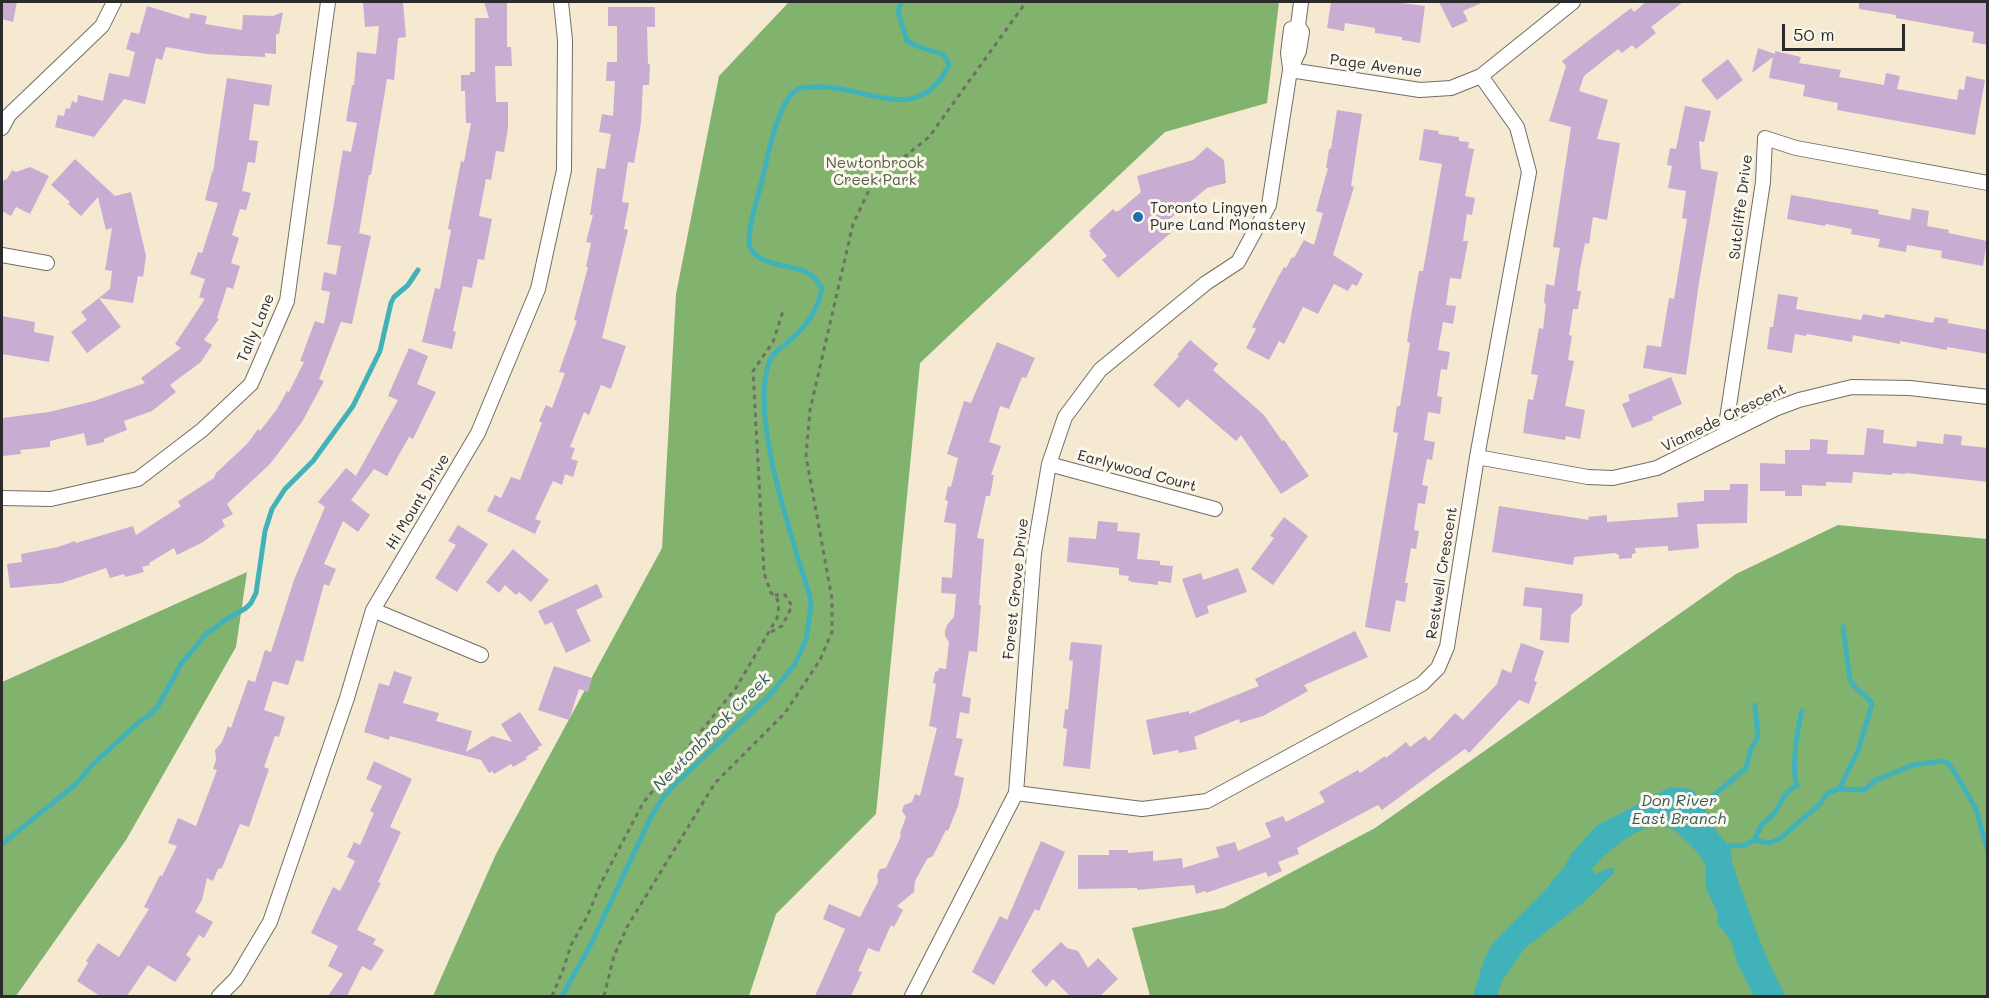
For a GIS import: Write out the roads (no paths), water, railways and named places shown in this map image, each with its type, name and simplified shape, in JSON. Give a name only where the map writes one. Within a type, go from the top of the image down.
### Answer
[{"type":"street","points":[[2,128],[9,115],[102,26],[114,2]]},
{"type":"street","name":"Tally Lane","points":[[2,498],[51,499],[138,479],[202,430],[250,384],[287,301],[328,2]]},
{"type":"street","name":"Hi Mount Drive","points":[[219,996],[236,979],[270,922],[347,698],[373,610],[478,433],[538,289],[564,170],[565,40],[561,2]]},
{"type":"street","name":"Forest Grove Drive","points":[[912,996],[1016,793],[1034,553],[1049,464],[1065,417],[1100,370],[1206,283],[1238,262],[1251,241],[1269,205],[1290,70],[1299,51],[1302,32],[1298,26],[1300,2]]},
{"type":"street","name":"Page Avenue","points":[[1290,70],[1420,90],[1451,88],[1480,76],[1573,2]]},
{"type":"street","name":"Restwell Crescent","points":[[1016,793],[1142,809],[1207,801],[1422,684],[1438,668],[1447,647],[1477,457],[1528,172],[1516,127],[1480,76]]},
{"type":"street","name":"Sutcliffe Drive","points":[[1725,432],[1763,183],[1765,138],[1796,148],[1988,183]]},
{"type":"street","points":[[2,255],[47,263]]},
{"type":"street","name":"Viamede Crescent","points":[[1477,457],[1588,477],[1613,478],[1657,468],[1775,409],[1799,400],[1851,387],[1910,388],[1988,397]]},
{"type":"street","name":"Earlywood Court","points":[[1049,464],[1215,509]]},
{"type":"street","points":[[373,610],[481,655]]},
{"type":"water","name":"Don River East Branch","points":[[1669,787],[1692,789],[1717,832],[1729,846],[1733,866],[1757,934],[1786,996],[1754,996],[1738,965],[1731,941],[1718,924],[1717,913],[1707,890],[1704,862],[1675,831],[1657,826],[1636,832],[1626,838],[1592,868],[1594,874],[1611,868],[1614,868],[1614,873],[1584,902],[1524,949],[1502,981],[1497,996],[1473,996],[1484,959],[1493,943],[1546,889],[1572,853],[1596,826]]},
{"type":"waterway","name":"Newtonbrook Creek","points":[[562,996],[591,944],[650,819],[662,799],[770,695],[795,664],[806,640],[811,606],[810,597],[775,477],[765,412],[765,383],[771,357],[806,324],[818,304],[822,288],[809,273],[760,258],[750,247],[749,233],[774,132],[788,98],[795,91],[805,87],[831,88],[889,99],[906,99],[923,95],[937,84],[949,64],[944,55],[907,41],[898,12],[901,2]]},
{"type":"waterway","points":[[2,844],[76,784],[92,765],[151,714],[158,706],[181,664],[206,634],[251,603],[256,593],[265,531],[272,509],[285,489],[313,461],[353,406],[380,351],[391,303],[418,270]]},
{"type":"waterway","points":[[1839,789],[1858,751],[1872,704],[1850,680],[1843,627]]},
{"type":"waterway","points":[[1696,810],[1746,768],[1751,749],[1758,737],[1755,705]]},
{"type":"waterway","points":[[1754,840],[1762,824],[1774,814],[1786,793],[1797,785],[1795,760],[1802,711]]},
{"type":"waterway","points":[[1724,849],[1728,846],[1745,845],[1754,840],[1769,843],[1779,839],[1818,806],[1829,792],[1839,789],[1864,790],[1876,780],[1913,765],[1942,761],[1948,763],[1954,771],[1976,809],[1988,852]]},
{"type":"place","name":"Toronto Lingyen Pure Land Monastery","points":[[1138,217]]},
{"type":"park label","name":"Newtonbrook Creek Park","points":[[875,172]]}]
